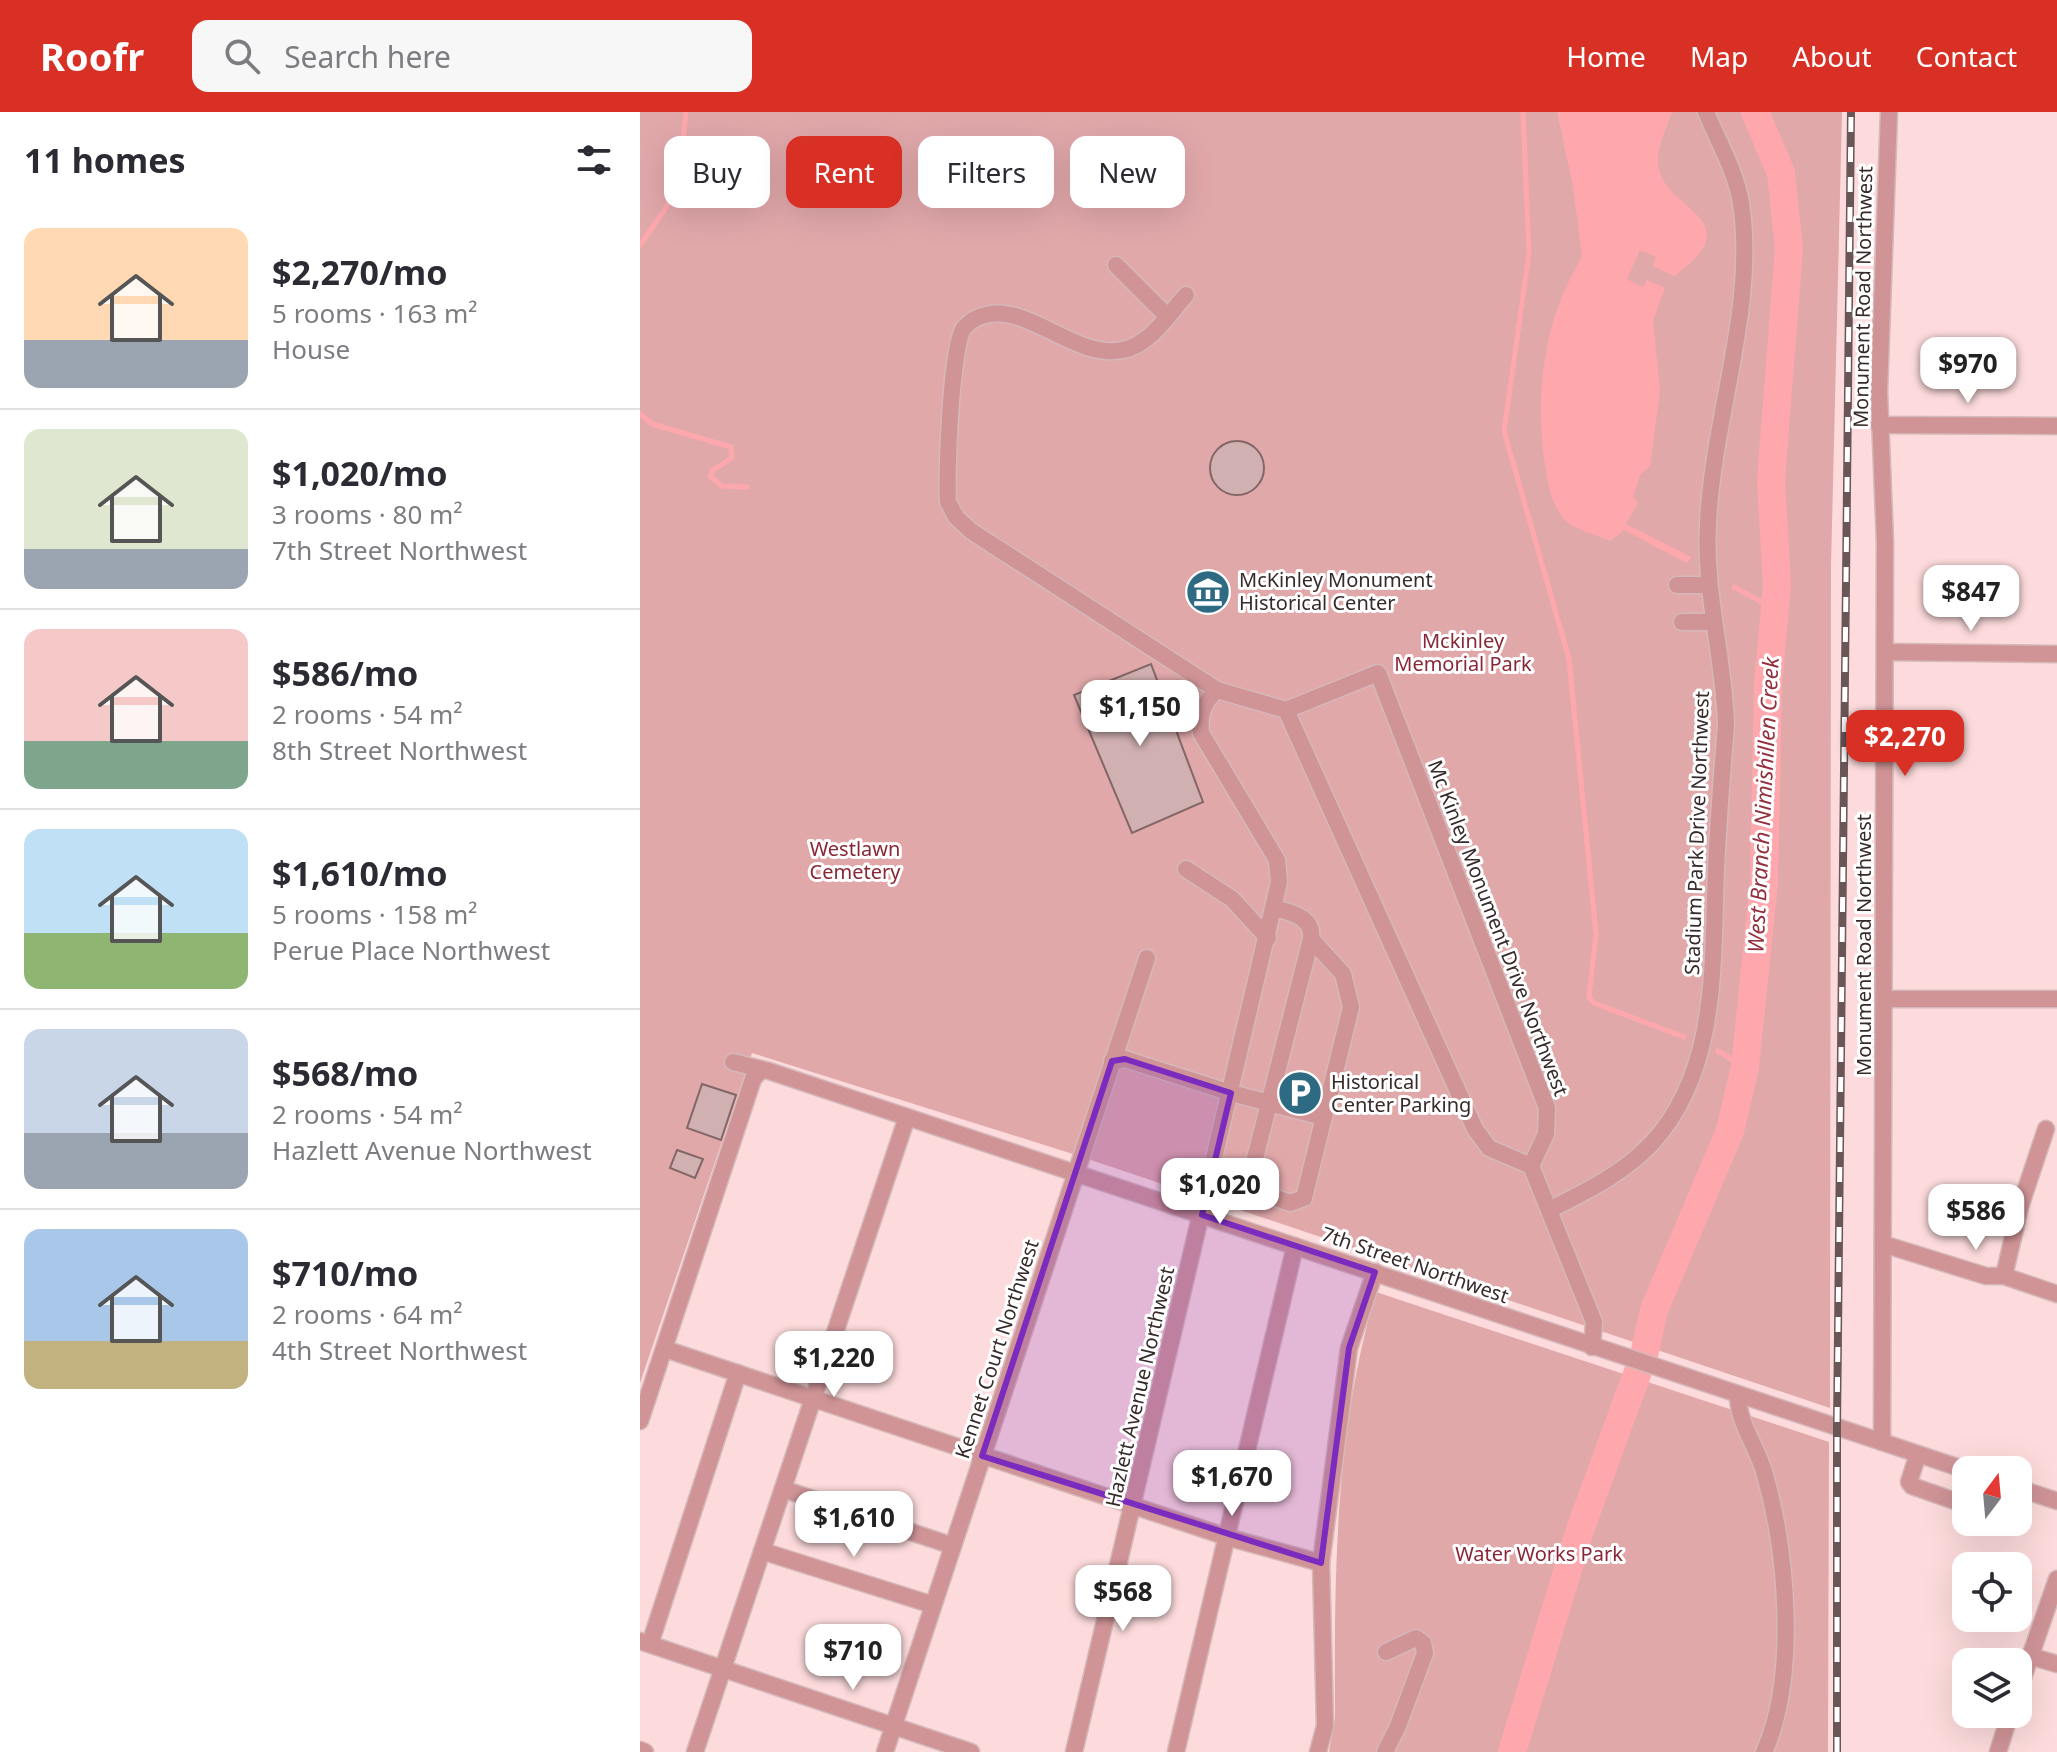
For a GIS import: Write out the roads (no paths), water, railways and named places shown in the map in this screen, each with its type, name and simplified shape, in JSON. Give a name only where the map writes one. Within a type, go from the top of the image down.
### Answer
[{"type":"street","name":"Stadium Park Drive Northwest","points":[[1551,1209],[1620,1171],[1653,1141],[1681,1101],[1701,1053],[1712,983],[1726,725],[1709,585],[1709,510],[1740,303],[1742,227],[1736,185],[1706,112]]},
{"type":"street","name":"Monument Road Northwest","points":[[1882,1442],[1885,652],[1879,425],[1889,112]]},
{"type":"street","points":[[1116,265],[1167,316]]},
{"type":"street","points":[[1186,295],[1132,348],[1109,352],[1016,316],[993,313],[973,320],[960,335],[955,354],[948,502],[956,517],[971,531],[1217,690],[1286,710],[1475,1129],[1499,1154],[1531,1166],[1551,1209],[1594,1322],[1599,1350]]},
{"type":"street","points":[[1879,425],[2057,426]]},
{"type":"street","points":[[1677,585],[1709,585]]},
{"type":"street","points":[[1682,622],[1714,622]]},
{"type":"street","points":[[1885,652],[2057,654]]},
{"type":"street","name":"Mc Kinley Monument Drive Northwest","points":[[1286,710],[1378,673],[1547,1108],[1546,1134],[1531,1166]]},
{"type":"street","name":"Hazlett Avenue Northwest","points":[[1074,1752],[1279,882],[1277,860],[1201,733],[1203,707],[1217,690]]},
{"type":"street","points":[[1186,869],[1232,899],[1268,938]]},
{"type":"street","points":[[1273,908],[1301,917],[1312,931],[1250,1178],[1254,1190],[1290,1203],[1304,1198],[1351,1007],[1343,974],[1311,939]]},
{"type":"street","name":"Kennet Court Northwest","points":[[885,1752],[1147,958]]},
{"type":"street","points":[[1884,999],[2057,999]]},
{"type":"street","points":[[1112,1061],[1125,1059],[1231,1093],[1323,1117]]},
{"type":"street","points":[[640,1421],[753,1079],[760,1071],[733,1062]]},
{"type":"street","name":"7th Street Northwest","points":[[760,1071],[907,1117],[1952,1465]]},
{"type":"street","points":[[695,1752],[907,1117]]},
{"type":"street","points":[[2004,1276],[2020,1207],[2046,1129]]},
{"type":"street","points":[[1883,1244],[1989,1277],[2004,1276],[2057,1294]]},
{"type":"street","points":[[1176,1752],[1295,1246]]},
{"type":"street","points":[[1318,1752],[1325,1726],[1321,1563],[1349,1348],[1375,1272]]},
{"type":"street","points":[[665,1349],[1227,1537],[1321,1563]]},
{"type":"street","points":[[738,1373],[645,1642],[971,1752]]},
{"type":"street","points":[[1738,1395],[1738,1409],[1764,1471],[1773,1508],[1783,1593],[1782,1667],[1777,1712],[1764,1752]]},
{"type":"street","points":[[1918,1454],[1909,1482],[1912,1486],[1952,1500]]},
{"type":"street","points":[[783,1489],[953,1546]]},
{"type":"street","points":[[2032,1493],[2057,1501]]},
{"type":"street","points":[[762,1551],[933,1605]]},
{"type":"street","points":[[2032,1651],[2055,1590]]},
{"type":"street","points":[[1385,1752],[1425,1653],[1423,1643],[1416,1638],[1386,1652]]},
{"type":"street","points":[[2032,1657],[2057,1664]]},
{"type":"street","points":[[1998,1752],[2006,1728]]},
{"type":"waterway","points":[[640,245],[664,211],[678,181],[686,112]]},
{"type":"waterway","points":[[1523,112],[1529,253],[1504,431],[1569,659],[1596,934],[1589,997],[1594,1003],[1684,1037]]},
{"type":"waterway","name":"West Branch Nimishillen Creek","points":[[1512,1752],[1581,1527],[1644,1355],[1654,1310],[1730,1131],[1745,1067],[1764,882],[1768,685],[1777,585],[1771,480],[1789,248],[1781,173],[1755,112]]},
{"type":"waterway","points":[[640,414],[652,424],[731,447],[732,458],[713,470],[710,476],[722,486],[747,487]]},
{"type":"waterway","points":[[1734,587],[1775,609]]},
{"type":"waterway","points":[[1718,1051],[1745,1067]]},
{"type":"railway","points":[[1837,1752],[1837,1427],[1851,112]]},
{"type":"place","name":"McKinley Monument Historical Center","points":[[1208,592]]},
{"type":"place","name":"Historical Center Parking","points":[[1300,1093]]},
{"type":"park label","name":"Mckinley Memorial Park","points":[[1463,652]]},
{"type":"park label","name":"Westlawn Cemetery","points":[[855,860]]},
{"type":"park label","name":"Water Works Park","points":[[1539,1554]]}]
